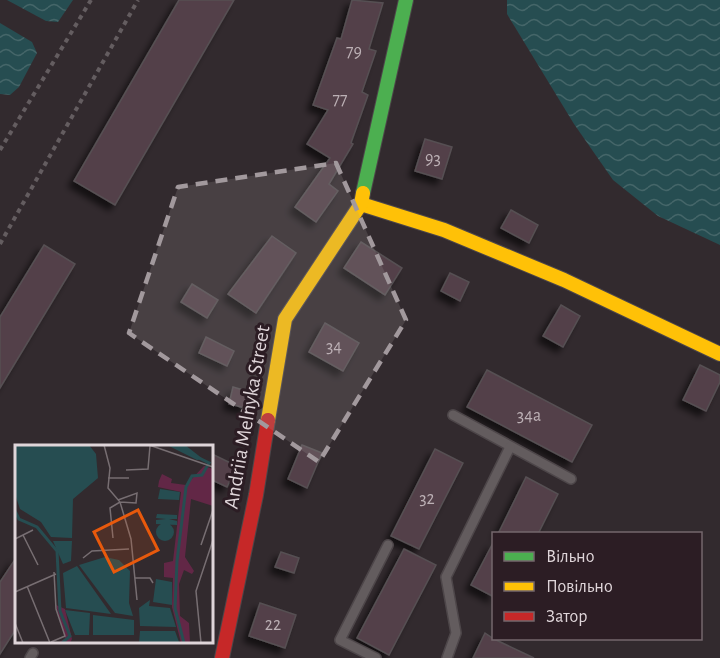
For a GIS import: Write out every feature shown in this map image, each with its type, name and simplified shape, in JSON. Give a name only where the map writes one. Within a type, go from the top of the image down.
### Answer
[{"type":"street","name":"Andriia Melnyka Street","points":[[222,658],[256,495],[285,319],[361,204],[406,0]]},
{"type":"street","points":[[361,204],[444,230],[564,280],[720,354]]},
{"type":"lane","points":[[453,415],[571,479]]},
{"type":"lane","points":[[447,658],[456,633],[446,577],[510,447]]},
{"type":"lane","points":[[376,658],[340,640],[388,545]]},
{"type":"path","points":[[0,150],[91,0]]},
{"type":"path","points":[[0,244],[138,0]]},
{"type":"highlighted area","points":[[336,163],[406,320],[319,462],[129,333],[178,187]]},
{"type":"water","points":[[7,0],[73,0],[58,22],[46,21]]},
{"type":"water","points":[[507,0],[720,0],[720,245],[658,216],[613,180],[574,124],[507,14]]},
{"type":"water","points":[[0,23],[32,42],[37,53],[19,87],[10,95],[0,94]]},
{"type":"building","points":[[179,0],[234,0],[115,205],[74,181]]},
{"type":"building","points":[[352,0],[383,3],[369,49],[376,51],[362,92],[368,95],[351,143],[353,144],[329,184],[338,191],[316,222],[295,207],[330,158],[307,144],[328,110],[313,105],[337,38],[341,39]]},
{"type":"building","points":[[425,139],[452,147],[442,179],[415,171]]},
{"type":"building","points":[[511,210],[538,225],[529,243],[501,228]]},
{"type":"building","points":[[272,236],[296,253],[256,313],[228,294]]},
{"type":"building","points":[[361,242],[402,268],[385,295],[344,268]]},
{"type":"building","points":[[44,245],[75,264],[0,388],[0,317]]},
{"type":"building","points":[[450,273],[469,282],[460,301],[441,291]]},
{"type":"building","points":[[192,284],[218,300],[207,318],[181,302]]},
{"type":"building","points":[[561,305],[580,316],[563,347],[543,336]]},
{"type":"building","points":[[325,323],[359,343],[343,371],[309,352]]},
{"type":"building","points":[[206,337],[234,351],[227,366],[199,353]]},
{"type":"building","points":[[700,365],[720,375],[720,382],[706,411],[683,400]]},
{"type":"building","points":[[487,370],[592,425],[572,462],[467,407]]},
{"type":"building","points":[[233,387],[250,392],[246,408],[229,404]]},
{"type":"building","points":[[302,445],[322,453],[307,488],[288,479]]},
{"type":"building","points":[[435,449],[463,463],[419,549],[391,536]]},
{"type":"building","points":[[213,454],[237,466],[227,487],[213,480]]},
{"type":"building","points":[[526,477],[558,494],[539,532],[499,532]]},
{"type":"building","points":[[492,545],[492,596],[471,585]]},
{"type":"building","points":[[404,549],[436,565],[389,655],[357,638]]},
{"type":"building","points":[[281,552],[299,558],[294,573],[275,567]]},
{"type":"building","points":[[15,560],[15,631],[0,654],[0,582]]},
{"type":"building","points":[[260,603],[296,615],[285,648],[249,636]]},
{"type":"building","points":[[485,633],[492,640],[534,658],[473,658]]},
{"type":"traffic: fast","points":[[363,193],[406,0]]},
{"type":"traffic: slow","points":[[268,420],[285,319],[361,204],[363,193]]},
{"type":"traffic: slow","points":[[361,204],[444,230],[564,280],[720,354]]},
{"type":"traffic: jam","points":[[222,658],[256,495],[268,420]]}]
